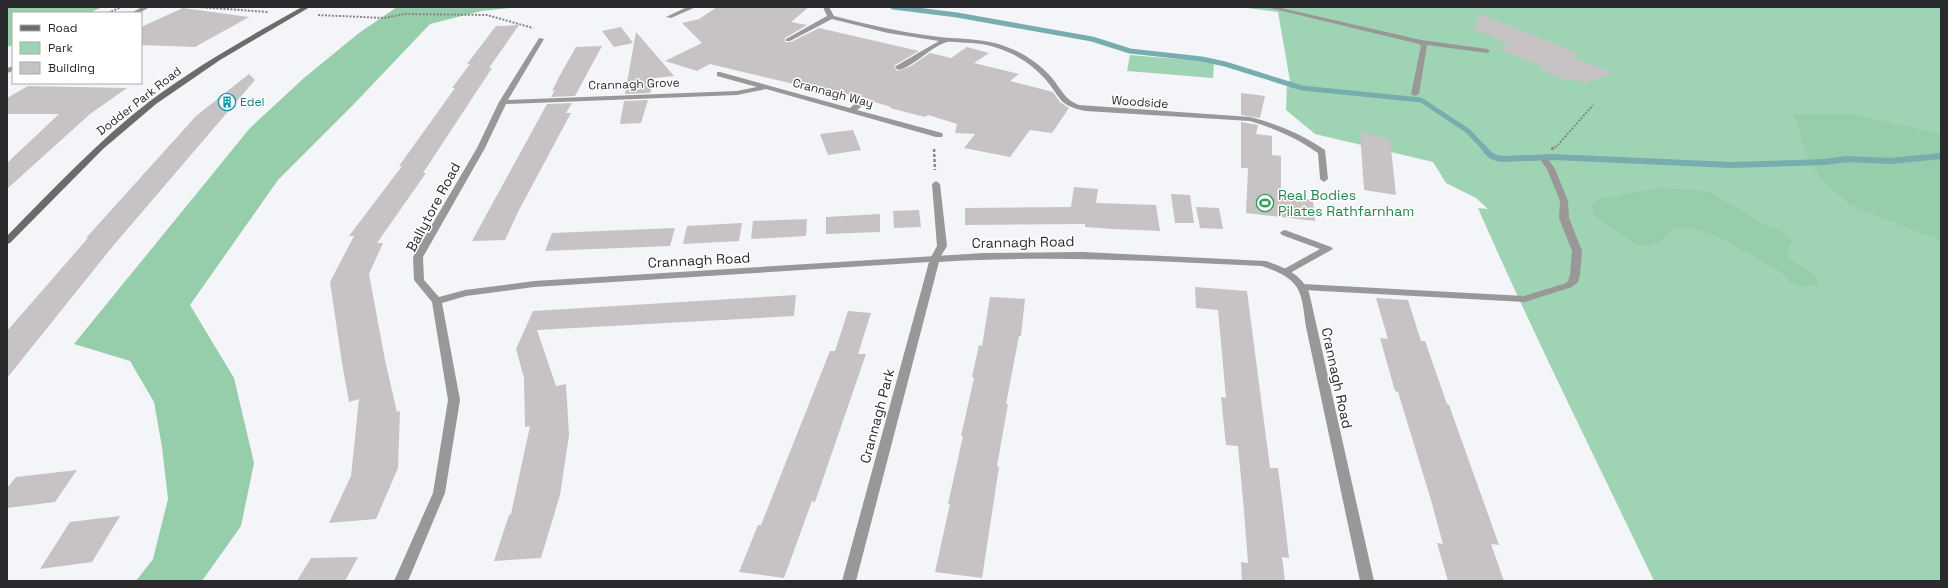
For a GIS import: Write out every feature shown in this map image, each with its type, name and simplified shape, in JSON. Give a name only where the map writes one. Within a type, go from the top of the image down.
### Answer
[{"type":"main road","name":"Dodder Park Road","points":[[7,240],[92,155],[145,108],[203,67],[307,7]]},
{"type":"street","points":[[136,12],[147,7]]},
{"type":"street","points":[[668,17],[693,7]]},
{"type":"street","points":[[788,40],[831,16],[826,7]]},
{"type":"street","points":[[1269,7],[1421,42],[1487,51]]},
{"type":"street","name":"Woodside","points":[[831,16],[865,26],[946,40],[972,40],[996,44],[1016,53],[1039,69],[1070,106],[1085,109],[1250,120],[1271,124],[1307,141],[1322,152],[1324,179]]},
{"type":"street","name":"Ballytore Road","points":[[437,301],[419,280],[418,257],[481,148],[503,102],[541,39]]},
{"type":"street","points":[[899,68],[946,40]]},
{"type":"street","points":[[1415,94],[1424,46],[1421,42]]},
{"type":"street","name":"Crannagh Way","points":[[720,74],[939,134]]},
{"type":"street","name":"Crannagh Grove","points":[[503,102],[737,93],[765,87]]},
{"type":"street","points":[[851,111],[863,101]]},
{"type":"street","points":[[1303,287],[1526,299],[1568,285],[1573,282],[1575,275],[1577,251],[1564,218],[1564,201],[1551,169],[1545,161]]},
{"type":"street","name":"Crannagh Park","points":[[848,581],[934,259],[942,246],[936,184]]},
{"type":"street","points":[[1284,232],[1328,249],[1287,271]]},
{"type":"street","name":"Crannagh Road","points":[[437,301],[465,293],[534,284],[984,256],[1083,255],[1263,263],[1287,271],[1300,282],[1306,293],[1311,327],[1367,581]]},
{"type":"street","points":[[401,581],[439,493],[454,400],[437,301]]},
{"type":"path","points":[[110,12],[121,7]]},
{"type":"path","points":[[199,7],[276,13]]},
{"type":"path","points":[[318,15],[384,18],[404,14],[487,15],[533,28]]},
{"type":"path","points":[[1549,150],[1557,146],[1593,105]]},
{"type":"path","points":[[934,142],[936,184]]},
{"type":"green space","points":[[7,7],[103,7],[91,12],[12,12],[12,45],[7,47]]},
{"type":"green space","points":[[397,7],[519,7],[481,11],[430,24],[353,105],[278,180],[190,305],[234,378],[254,463],[241,526],[202,581],[136,581],[153,559],[168,499],[162,447],[154,402],[130,361],[74,344],[250,128],[304,78],[359,33]]},
{"type":"green space","points":[[1240,7],[1941,7],[1941,581],[1654,581],[1542,349],[1478,208],[1488,209],[1476,198],[1446,183],[1433,162],[1315,134],[1286,110],[1287,82],[1290,81],[1278,12]]},
{"type":"green space","points":[[1130,55],[1214,62],[1213,78],[1127,71]]},
{"type":"green space","points":[[1794,114],[1852,114],[1941,134],[1941,241],[1850,205],[1820,178],[1806,153]]},
{"type":"green space","points":[[1660,188],[1707,191],[1766,225],[1785,233],[1792,241],[1788,248],[1788,257],[1815,276],[1819,284],[1806,287],[1790,283],[1786,277],[1770,265],[1702,230],[1679,228],[1669,233],[1661,242],[1651,245],[1637,245],[1594,215],[1591,208],[1593,203],[1598,199]]},
{"type":"building","points":[[717,7],[809,7],[791,22],[807,25],[785,38],[785,42],[791,42],[819,28],[919,51],[895,65],[894,68],[898,71],[911,66],[930,53],[951,58],[967,47],[989,53],[974,63],[1019,74],[1010,81],[1053,92],[1060,102],[1069,108],[1052,133],[1030,130],[1010,157],[964,148],[975,134],[955,133],[957,124],[928,115],[925,117],[890,108],[891,107],[868,100],[866,98],[847,94],[840,95],[710,64],[697,71],[665,61],[702,43],[682,23],[699,19]]},
{"type":"building","points":[[183,8],[249,17],[195,47],[142,45],[142,27]]},
{"type":"building","points":[[1480,14],[1581,54],[1572,57],[1613,73],[1585,83],[1574,79],[1568,81],[1540,69],[1544,67],[1497,48],[1510,44],[1473,29]]},
{"type":"building","points":[[519,25],[489,68],[492,68],[423,173],[426,173],[377,243],[383,243],[369,274],[385,360],[397,412],[400,411],[398,468],[376,519],[329,523],[351,476],[359,399],[349,402],[330,282],[354,236],[349,236],[402,166],[399,166],[455,88],[452,88],[470,64],[467,64],[496,26]]},
{"type":"building","points":[[621,27],[633,43],[614,47],[602,31]]},
{"type":"building","points":[[636,32],[674,76],[655,78],[650,93],[625,94]]},
{"type":"building","points":[[602,46],[575,96],[551,97],[555,90],[552,91],[559,77],[576,47]]},
{"type":"building","points":[[249,74],[255,80],[113,246],[7,378],[7,331],[88,238],[86,238],[196,116]]},
{"type":"building","points":[[28,86],[127,88],[90,114],[7,189],[7,163],[59,114],[7,114],[7,98]]},
{"type":"building","points":[[1241,93],[1265,96],[1260,118],[1241,115]]},
{"type":"building","points":[[648,100],[641,123],[620,124],[624,101]]},
{"type":"building","points":[[572,103],[566,113],[571,113],[519,210],[505,240],[472,241],[547,104]]},
{"type":"building","points":[[1241,122],[1258,125],[1256,134],[1272,136],[1272,155],[1281,156],[1281,196],[1313,200],[1315,221],[1246,213],[1248,168],[1241,168]]},
{"type":"building","points":[[853,130],[861,150],[828,155],[820,134]]},
{"type":"building","points":[[1360,132],[1390,139],[1396,195],[1364,190]]},
{"type":"building","points":[[1074,187],[1098,189],[1096,203],[1156,205],[1160,231],[1085,227],[1085,224],[965,225],[965,208],[1071,207]]},
{"type":"building","points":[[1171,194],[1190,195],[1194,223],[1175,223]]},
{"type":"building","points":[[1196,207],[1219,208],[1223,229],[1200,228]]},
{"type":"building","points":[[919,210],[921,227],[894,228],[893,211]]},
{"type":"building","points":[[880,214],[880,232],[826,234],[826,217]]},
{"type":"building","points":[[807,219],[806,236],[751,239],[753,221]]},
{"type":"building","points":[[742,223],[739,241],[683,244],[687,226]]},
{"type":"building","points":[[675,228],[670,246],[545,251],[552,233]]},
{"type":"building","points":[[1195,287],[1247,291],[1270,468],[1278,468],[1289,558],[1282,557],[1285,581],[1242,581],[1241,562],[1248,563],[1244,511],[1238,446],[1226,445],[1221,397],[1226,398],[1218,310],[1196,308]]},
{"type":"building","points":[[796,295],[794,316],[537,330],[556,386],[566,384],[569,435],[560,495],[541,558],[494,561],[509,515],[511,514],[530,426],[525,427],[524,378],[516,349],[533,311]]},
{"type":"building","points":[[990,297],[1025,299],[1021,336],[1019,336],[1006,404],[1008,404],[997,466],[999,467],[982,578],[935,572],[963,436],[961,436],[974,378],[972,377],[979,345],[982,346]]},
{"type":"building","points":[[1376,298],[1408,300],[1421,341],[1425,341],[1499,545],[1491,544],[1504,581],[1448,581],[1437,543],[1443,544],[1431,500],[1398,392],[1395,391],[1380,338],[1388,339]]},
{"type":"building","points":[[848,311],[871,313],[858,354],[866,354],[815,502],[812,501],[784,578],[739,572],[758,525],[761,525],[830,351],[835,351]]},
{"type":"building","points":[[77,470],[55,502],[7,508],[7,488],[16,477]]},
{"type":"building","points":[[120,516],[92,562],[40,569],[70,522]]},
{"type":"building","points":[[358,557],[345,581],[297,581],[311,558]]},
{"type":"waterway","points":[[893,7],[957,15],[1092,39],[1130,51],[1202,59],[1225,64],[1302,88],[1421,100],[1468,131],[1485,149]]},
{"type":"waterway","points":[[1484,148],[1487,153],[1496,158],[1502,159],[1553,157],[1731,165],[1825,162],[1846,159],[1890,161],[1941,156]]},
{"type":"place","name":"Edel","points":[[227,102]]},
{"type":"place","name":"Real Bodies Pilates Rathfarnham","points":[[1265,203]]}]
